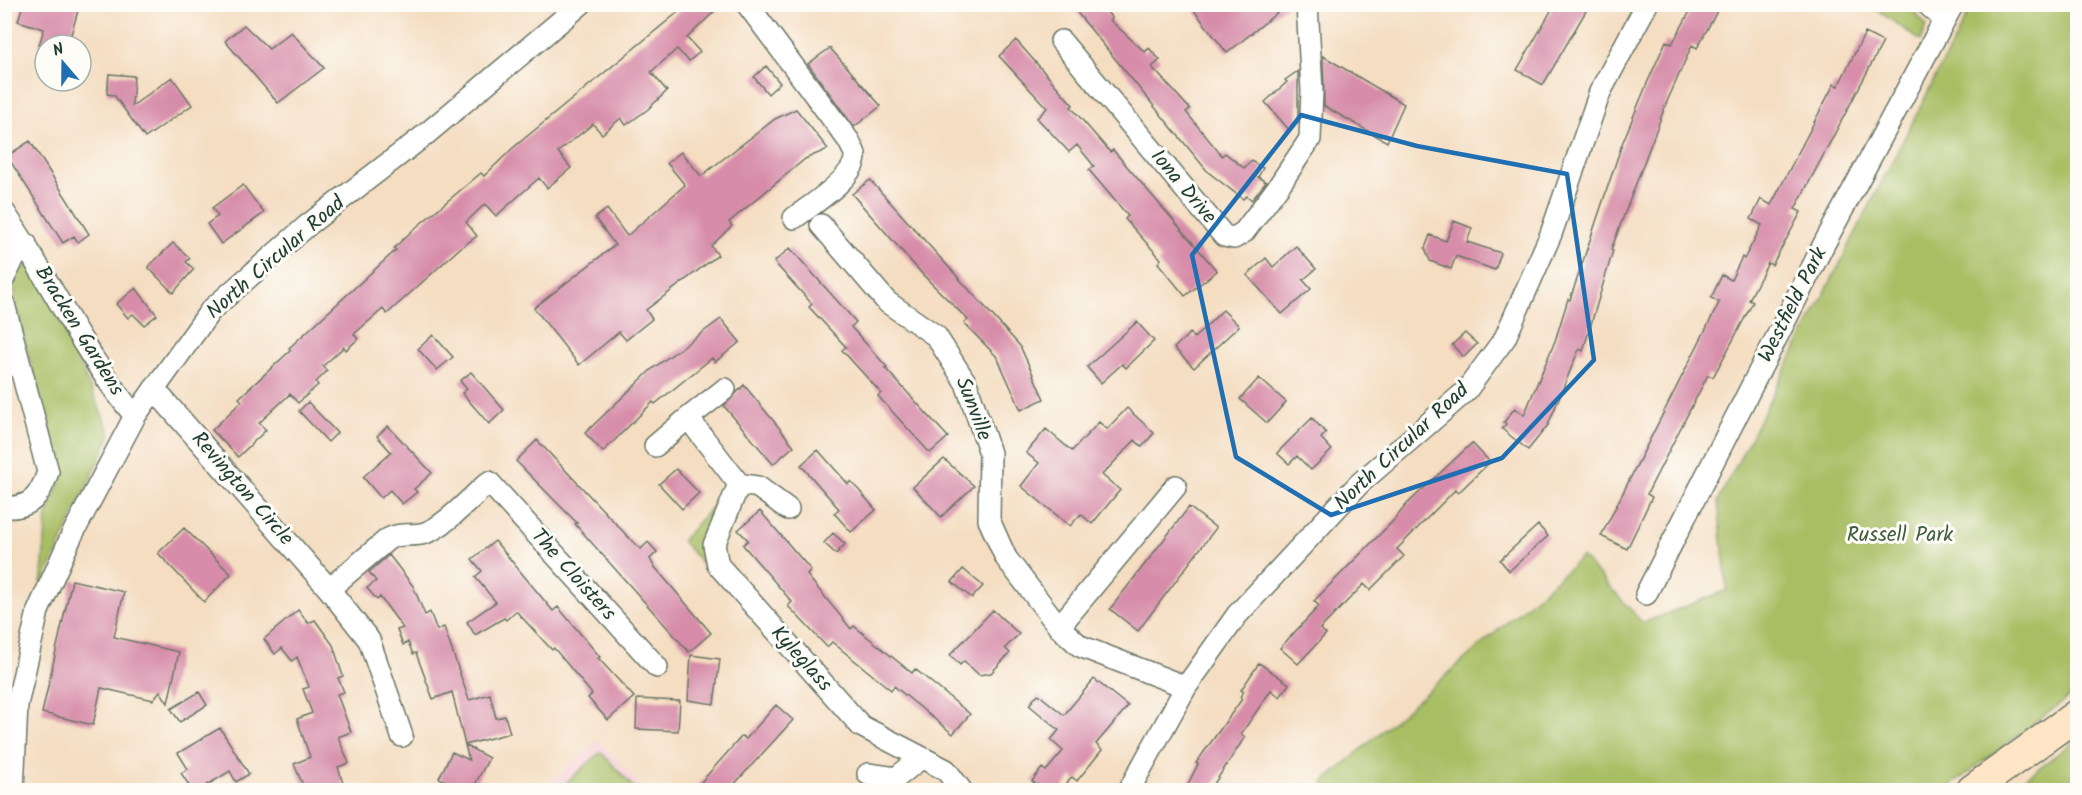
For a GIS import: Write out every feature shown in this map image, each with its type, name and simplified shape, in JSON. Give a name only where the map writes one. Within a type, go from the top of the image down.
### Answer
[{"type":"main road","points":[[1972,790],[2078,714]]},
{"type":"street","name":"North Circular Road","points":[[14,790],[17,705],[38,611],[71,537],[135,416],[154,389],[211,310],[308,225],[425,135],[581,4]]},
{"type":"street","points":[[747,4],[849,141],[855,154],[853,166],[847,176],[794,218]]},
{"type":"street","name":"Iona Drive","points":[[1061,40],[1224,236],[1234,238],[1244,232],[1310,139],[1313,103],[1307,4]]},
{"type":"street","name":"North Circular Road","points":[[1130,790],[1186,687],[1237,615],[1359,484],[1466,391],[1505,338],[1551,234],[1600,92],[1647,4]]},
{"type":"street","name":"Westfield Park","points":[[1646,594],[1941,9]]},
{"type":"street","name":"Bracken Gardens","points":[[4,212],[26,244],[108,385],[135,416]]},
{"type":"street","name":"Sunville","points":[[821,225],[887,302],[936,336],[966,383],[990,453],[989,520],[1006,558],[1059,627],[1080,646],[1186,687]]},
{"type":"street","name":"Bracken Gardens","points":[[4,278],[13,260],[26,244]]},
{"type":"street","points":[[4,304],[48,472],[40,494],[19,508],[4,507]]},
{"type":"street","points":[[655,446],[725,388]]},
{"type":"street","name":"Revington Circle","points":[[154,389],[329,589],[369,640],[402,736]]},
{"type":"street","points":[[688,418],[738,484],[758,487],[788,509]]},
{"type":"street","name":"The Cloisters","points":[[329,589],[388,539],[398,533],[424,534],[437,527],[489,482],[657,667]]},
{"type":"street","name":"Kyleglass","points":[[738,484],[714,544],[718,565],[861,726],[946,770],[961,790]]},
{"type":"street","points":[[1059,627],[1176,486]]},
{"type":"street","points":[[868,774],[896,778],[921,758]]},
{"type":"highlighted area","points":[[1301,115],[1417,146],[1567,174],[1594,360],[1502,458],[1331,515],[1236,457],[1192,255]]},
{"type":"shaded area","points":[[598,740],[644,790],[542,790]]},
{"type":"green space","name":"Russell Park","points":[[1973,4],[2077,5],[2077,691],[1945,790],[1321,790],[1326,780],[1582,557],[1643,623],[1727,590],[1718,501]]},
{"type":"green space","points":[[1870,5],[1908,5],[1926,25],[1921,41]]},
{"type":"green space","points":[[31,266],[40,277],[111,434],[41,587],[47,515],[62,476],[15,305],[14,279],[19,268]]},
{"type":"green space","points":[[722,495],[708,534],[704,566],[682,541]]},
{"type":"green space","points":[[2077,739],[2077,790],[2010,790]]},
{"type":"green space","points":[[601,752],[636,790],[558,790]]},
{"type":"building","points":[[23,4],[80,4],[72,33],[43,33],[44,29],[18,21]]},
{"type":"building","points":[[688,4],[722,4],[687,38],[700,52],[689,61],[677,49],[651,72],[667,91],[647,110],[626,125],[621,118],[602,134],[593,124],[558,152],[571,168],[547,188],[539,178],[496,216],[485,204],[466,222],[477,236],[459,249],[387,314],[383,309],[354,334],[358,339],[346,350],[344,347],[323,366],[327,371],[316,382],[318,385],[298,403],[290,394],[259,423],[266,430],[238,457],[212,430],[242,401],[239,398],[291,350],[289,348],[396,250],[394,248],[413,230],[481,173],[484,176],[514,147]]},
{"type":"building","points":[[1070,4],[1100,4],[1112,18],[1110,20],[1145,52],[1149,48],[1160,60],[1152,67],[1190,109],[1186,112],[1222,156],[1225,153],[1244,168],[1251,161],[1263,168],[1258,177],[1266,182],[1252,200],[1247,196],[1243,199],[1208,172]]},
{"type":"building","points":[[1189,4],[1288,4],[1227,53]]},
{"type":"building","points":[[1555,4],[1590,4],[1543,85],[1517,70]]},
{"type":"building","points":[[1694,4],[1721,4],[1697,48],[1692,45],[1666,104],[1611,250],[1613,251],[1583,351],[1579,349],[1548,425],[1528,450],[1502,429],[1506,424],[1504,422],[1515,408],[1524,415],[1555,341],[1622,144],[1648,81],[1666,41],[1672,44]]},
{"type":"building","points":[[244,25],[269,49],[291,32],[324,68],[278,103],[225,41]]},
{"type":"building","points":[[1865,33],[1883,42],[1795,209],[1801,212],[1772,265],[1768,263],[1749,300],[1753,302],[1713,377],[1708,375],[1647,494],[1652,497],[1627,549],[1601,536],[1717,307],[1719,302],[1711,298],[1722,275],[1731,280],[1762,225],[1751,219],[1761,199],[1771,205],[1834,84],[1838,86]]},
{"type":"building","points":[[1016,40],[1073,105],[1071,107],[1110,152],[1113,150],[1217,271],[1185,296],[1158,263],[1161,259],[1125,219],[1128,216],[1089,170],[1094,166],[1077,145],[1069,152],[1037,118],[1047,108],[999,56]]},
{"type":"building","points":[[830,48],[881,106],[854,127],[808,64]]},
{"type":"building","points":[[1323,56],[1404,104],[1387,142],[1324,106]]},
{"type":"building","points":[[766,66],[780,83],[768,94],[754,77]]},
{"type":"building","points":[[1298,71],[1298,123],[1290,131],[1265,102],[1287,82],[1285,80]]},
{"type":"building","points":[[109,74],[134,76],[132,106],[172,77],[192,105],[145,138],[114,95],[107,94]]},
{"type":"building","points":[[796,109],[828,149],[805,159],[729,222],[732,226],[711,246],[718,255],[646,310],[652,319],[626,340],[619,332],[579,365],[534,308],[615,245],[595,218],[607,209],[627,236],[685,185],[667,163],[681,152],[701,176],[775,119]]},
{"type":"building","points":[[30,141],[89,234],[78,242],[74,236],[63,243],[7,156]]},
{"type":"building","points":[[870,180],[1020,346],[1044,399],[1021,410],[997,357],[964,323],[968,320],[923,275],[852,194]]},
{"type":"building","points":[[243,185],[264,213],[221,244],[207,224],[218,216],[212,208]]},
{"type":"building","points":[[1454,221],[1472,228],[1467,242],[1501,253],[1495,270],[1456,256],[1451,269],[1430,261],[1425,248],[1430,235],[1446,241]]},
{"type":"building","points":[[173,243],[190,258],[186,262],[194,269],[173,293],[148,267]]},
{"type":"building","points":[[1296,246],[1316,269],[1303,280],[1311,289],[1282,314],[1247,275],[1266,258],[1273,267]]},
{"type":"building","points":[[790,248],[856,322],[851,327],[887,367],[885,368],[948,437],[930,453],[878,396],[881,393],[842,350],[846,347],[809,307],[812,304],[774,262]]},
{"type":"building","points":[[136,288],[157,315],[144,325],[133,314],[128,318],[116,304]]},
{"type":"building","points":[[1223,310],[1239,326],[1194,368],[1174,348],[1190,333],[1194,338]]},
{"type":"building","points":[[721,319],[740,342],[715,362],[712,358],[655,404],[653,402],[603,452],[585,433],[652,369]]},
{"type":"building","points":[[1137,322],[1154,341],[1126,368],[1122,364],[1101,383],[1087,367]]},
{"type":"building","points":[[1465,333],[1477,344],[1464,357],[1452,345]]},
{"type":"building","points":[[433,335],[453,357],[437,370],[418,349]]},
{"type":"building","points":[[471,372],[504,410],[489,424],[462,393],[467,389],[460,381]]},
{"type":"building","points":[[1259,378],[1286,402],[1267,423],[1240,399]]},
{"type":"building","points":[[744,385],[794,446],[773,464],[724,406]]},
{"type":"building","points":[[308,402],[337,433],[328,442],[299,411]]},
{"type":"building","points":[[1127,408],[1154,433],[1142,447],[1135,440],[1102,475],[1120,490],[1092,524],[1081,514],[1070,526],[1021,486],[1039,463],[1026,453],[1046,429],[1072,451],[1099,422],[1107,429]]},
{"type":"building","points":[[1312,418],[1326,433],[1321,438],[1332,450],[1311,470],[1297,456],[1289,464],[1277,453]]},
{"type":"building","points":[[388,426],[432,473],[414,489],[417,492],[402,504],[390,490],[381,498],[363,477],[391,452],[377,436]]},
{"type":"building","points":[[537,440],[634,543],[641,549],[648,542],[657,552],[650,559],[654,566],[711,633],[689,652],[575,524],[577,523],[516,461]]},
{"type":"building","points":[[1472,443],[1490,462],[1458,493],[1455,490],[1397,549],[1404,556],[1370,590],[1364,584],[1320,629],[1326,634],[1298,664],[1280,648],[1319,606],[1314,601],[1407,504]]},
{"type":"building","points":[[818,450],[848,484],[851,481],[876,510],[851,532],[834,513],[839,509],[801,465]]},
{"type":"building","points":[[944,459],[974,486],[941,517],[913,487]]},
{"type":"building","points":[[676,469],[699,493],[682,509],[659,484]]},
{"type":"building","points":[[1189,507],[1216,528],[1138,631],[1110,609]]},
{"type":"building","points":[[760,511],[811,570],[807,575],[851,629],[854,626],[912,673],[915,669],[970,714],[953,734],[894,686],[891,690],[832,642],[827,647],[788,606],[792,602],[743,545],[748,540],[738,530]]},
{"type":"building","points":[[1538,525],[1548,536],[1509,571],[1500,560]]},
{"type":"building","points":[[184,528],[231,574],[204,602],[158,553]]},
{"type":"building","points":[[833,533],[845,544],[836,554],[824,543]]},
{"type":"building","points":[[495,541],[553,611],[558,607],[600,657],[598,658],[634,697],[608,720],[588,698],[592,694],[554,648],[552,650],[516,611],[506,620],[504,618],[475,635],[467,622],[496,602],[475,577],[482,571],[472,559]]},
{"type":"building","points":[[389,555],[413,586],[425,615],[430,612],[437,630],[444,627],[469,700],[490,694],[496,718],[505,716],[510,733],[465,745],[452,692],[433,699],[416,653],[413,654],[408,642],[403,645],[397,630],[403,628],[380,597],[377,600],[367,588],[376,581],[369,572]]},
{"type":"building","points":[[963,569],[983,586],[972,598],[952,582]]},
{"type":"building","points":[[72,580],[124,592],[114,637],[179,652],[168,703],[160,691],[153,700],[101,688],[93,725],[42,713]]},
{"type":"building","points":[[298,610],[308,623],[315,620],[333,645],[343,676],[338,678],[344,692],[337,694],[351,732],[338,737],[349,763],[338,767],[345,790],[305,790],[294,764],[310,757],[297,719],[312,713],[303,689],[309,687],[297,657],[292,661],[282,648],[275,654],[264,639]]},
{"type":"building","points":[[993,610],[1019,634],[1005,648],[1010,653],[991,673],[979,675],[964,661],[960,665],[950,655]]},
{"type":"building","points":[[691,655],[720,659],[714,704],[688,700]]},
{"type":"building","points":[[1259,663],[1289,684],[1280,697],[1271,690],[1241,734],[1245,737],[1210,790],[1185,790],[1198,764],[1196,763],[1242,699],[1240,697],[1244,691],[1241,690]]},
{"type":"building","points":[[1094,679],[1128,706],[1096,744],[1102,750],[1077,781],[1072,777],[1061,790],[1044,790],[1032,781],[1042,768],[1046,771],[1063,751],[1051,740],[1059,730],[1029,705],[1038,694],[1064,715]]},
{"type":"building","points":[[199,692],[207,705],[180,722],[171,709]]},
{"type":"building","points":[[637,699],[680,701],[678,731],[636,729]]},
{"type":"building","points":[[776,705],[793,720],[729,790],[694,790],[742,736],[746,739]]},
{"type":"building","points":[[220,728],[249,774],[236,782],[230,771],[199,790],[192,790],[181,773],[188,769],[178,753]]},
{"type":"building","points":[[465,745],[489,758],[472,790],[465,790],[439,778],[452,752],[469,760]]}]
